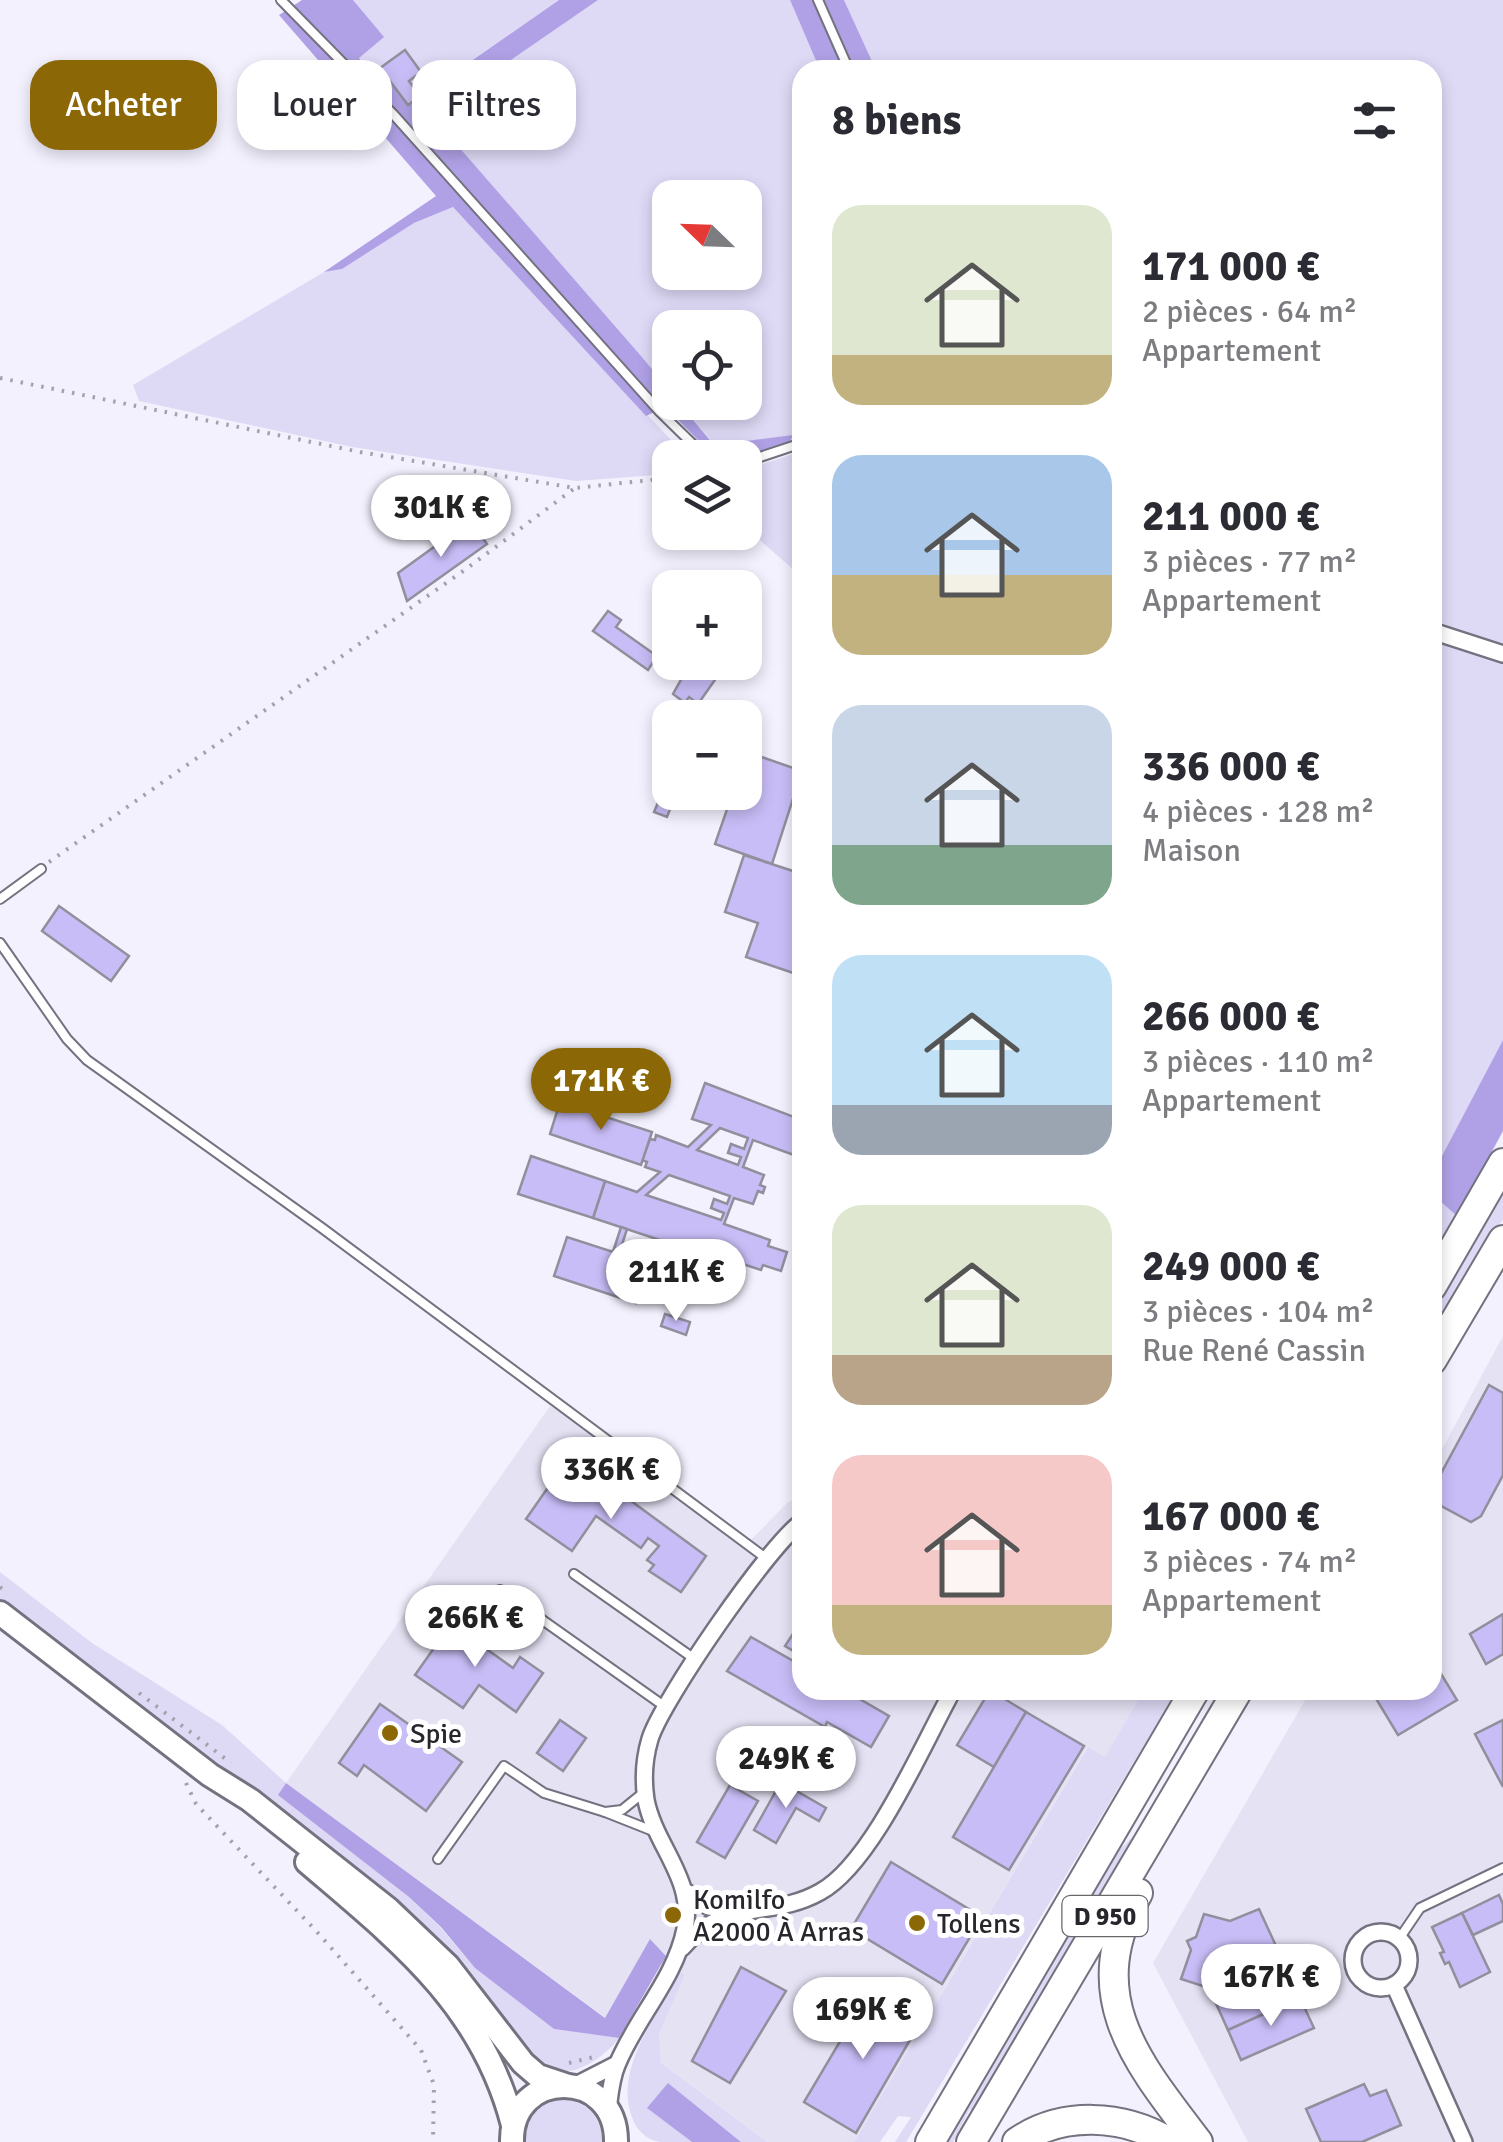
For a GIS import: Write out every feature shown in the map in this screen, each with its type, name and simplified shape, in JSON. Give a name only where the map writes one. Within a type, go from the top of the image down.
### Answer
[{"type":"highway","points":[[1442,1269],[1503,1163]]},
{"type":"highway","points":[[1442,1343],[1503,1240]]},
{"type":"highway","name":"D 950","points":[[932,2137],[1189,1700]]},
{"type":"highway","name":"D 950","points":[[972,2142],[1232,1700]]},
{"type":"highway","points":[[1198,2142],[1150,2080],[1127,2040],[1115,1996],[1114,1954],[1130,1907],[1244,1700]]},
{"type":"highway","points":[[1017,2142],[1050,2125],[1094,2119],[1138,2128],[1169,2142]]},
{"type":"main road","points":[[0,1613],[388,1909],[448,1966],[523,2063],[546,2079],[596,2096],[612,2124],[633,2142]]},
{"type":"main road","points":[[210,1775],[386,1929],[440,1983],[486,2051],[500,2080],[513,2133]]},
{"type":"main road","points":[[513,2133],[521,2108],[534,2095],[550,2087],[571,2086]]},
{"type":"street","points":[[1442,634],[1503,654]]},
{"type":"street","points":[[612,2124],[618,2064],[677,1955],[686,1926],[685,1891],[656,1833],[645,1788],[650,1740],[664,1706],[766,1559],[792,1530]]},
{"type":"street","points":[[677,1955],[704,1928],[741,1911],[796,1903],[822,1892],[846,1873],[873,1836],[947,1700]]},
{"type":"street","points":[[685,1891],[708,1906],[741,1911]]},
{"type":"street","points":[[1383,1932],[1399,1939],[1408,1953],[1403,1977],[1382,1988],[1367,1985],[1356,1974],[1353,1958],[1358,1943],[1371,1934],[1383,1932]]},
{"type":"street","points":[[1394,1985],[1464,2142]]},
{"type":"street","points":[[571,2086],[618,2064]]},
{"type":"lane","points":[[282,0],[393,114],[689,440]]},
{"type":"lane","points":[[818,0],[844,60]]},
{"type":"lane","points":[[762,456],[792,446]]},
{"type":"lane","points":[[0,899],[40,869]]},
{"type":"lane","points":[[0,943],[66,1039],[87,1060],[322,1228],[766,1559]]},
{"type":"lane","points":[[574,1574],[696,1660]]},
{"type":"lane","points":[[500,1590],[664,1706]]},
{"type":"lane","points":[[438,1859],[504,1766],[544,1793],[656,1833]]},
{"type":"lane","points":[[605,1812],[630,1806],[645,1788]]},
{"type":"lane","points":[[1399,1939],[1420,1908],[1503,1868]]},
{"type":"path","points":[[0,378],[360,452],[574,488],[652,480]]},
{"type":"path","points":[[40,869],[466,569],[574,488]]},
{"type":"path","points":[[183,1754],[183,1776],[196,1804],[422,2050],[434,2085],[433,2142]]},
{"type":"shaded area","points":[[302,0],[353,0],[384,37],[361,60],[318,60],[279,15]]},
{"type":"shaded area","points":[[353,0],[559,0],[472,60],[412,60],[406,51],[390,60],[362,60],[359,57],[383,37]]},
{"type":"shaded area","points":[[559,0],[598,0],[511,60],[473,60]]},
{"type":"shaded area","points":[[598,0],[790,0],[816,60],[792,60],[792,437],[711,440],[694,420],[762,420],[762,310],[652,310],[652,370],[461,150],[576,150],[576,60],[511,60]]},
{"type":"shaded area","points":[[790,0],[844,0],[871,60],[816,60]]},
{"type":"shaded area","points":[[844,0],[1503,0],[1503,647],[1442,626],[1442,60],[871,60]]},
{"type":"shaded area","points":[[392,84],[408,105],[412,102],[412,150],[461,150],[652,369],[652,413],[646,416],[453,207],[414,223],[342,269],[324,272],[436,196],[392,145]]},
{"type":"shaded area","points":[[453,207],[671,440],[652,440],[652,475],[576,481],[352,447],[139,401],[133,385],[324,272],[342,269],[414,223]]},
{"type":"shaded area","points":[[678,420],[693,420],[710,440],[698,440]]},
{"type":"shaded area","points":[[792,435],[790,443],[762,451],[762,440],[754,440]]},
{"type":"shaded area","points":[[792,454],[792,568],[762,542],[762,464]]},
{"type":"shaded area","points":[[1442,639],[1503,658],[1503,1040],[1442,1156]]},
{"type":"shaded area","points":[[1503,1040],[1503,1131],[1457,1216],[1442,1203],[1442,1156]]},
{"type":"shaded area","points":[[1503,1188],[1503,1219],[1442,1324],[1442,1297]]},
{"type":"shaded area","points":[[1442,1203],[1457,1216],[1442,1242]]},
{"type":"shaded area","points":[[1503,1336],[1503,2142],[1248,2142],[1153,1963],[1305,1700],[1442,1700],[1442,1449]]},
{"type":"shaded area","points":[[550,1406],[624,1451],[647,1476],[744,1547],[792,1500],[792,1700],[1138,1700],[1105,1758],[1087,1748],[854,2142],[767,2142],[661,2063],[659,2034],[685,1975],[651,1940],[606,2018],[286,1783]]},
{"type":"shaded area","points":[[0,1572],[92,1643],[222,1725],[286,1783],[279,1795],[409,1897],[475,1968],[554,2029],[619,2038],[596,2059],[567,2072],[547,2070],[525,2057],[315,1838],[0,1599]]},
{"type":"shaded area","points":[[1138,1700],[1171,1700],[906,2142],[895,2142],[911,2117],[898,2116],[880,2142],[854,2142],[1088,1747],[1105,1757]]},
{"type":"shaded area","points":[[286,1783],[605,2018],[650,1939],[666,1956],[619,2038],[554,2029],[475,1968],[441,1927],[409,1897],[278,1795]]},
{"type":"shaded area","points":[[1151,1819],[977,2113],[970,2109],[953,2142],[944,2142],[1112,1857]]},
{"type":"shaded area","points":[[681,1971],[685,1975],[659,2034],[661,2063],[767,2142],[741,2142],[668,2083],[648,2108],[692,2142],[655,2141],[642,2133],[634,2121],[628,2099],[633,2061]]},
{"type":"shaded area","points":[[668,2083],[741,2142],[692,2142],[647,2108]]},
{"type":"shaded area","points":[[557,2099],[590,2110],[599,2124],[602,2142],[524,2142],[532,2114]]},
{"type":"building","points":[[405,50],[412,60],[409,81],[412,102],[408,105],[392,84],[391,60]]},
{"type":"building","points":[[470,521],[487,544],[407,601],[398,573]]},
{"type":"building","points":[[608,611],[621,620],[616,627],[652,652],[652,664],[648,670],[593,631]]},
{"type":"building","points":[[681,680],[715,680],[701,700],[681,700],[673,694]]},
{"type":"building","points":[[762,757],[792,768],[792,802],[772,864],[715,844],[727,810],[762,810]]},
{"type":"building","points":[[655,810],[670,810],[667,817]]},
{"type":"building","points":[[744,855],[792,871],[792,973],[746,957],[758,923],[725,912]]},
{"type":"building","points":[[59,906],[129,956],[111,981],[42,931]]},
{"type":"building","points":[[705,1083],[792,1116],[792,1154],[753,1140],[743,1167],[764,1175],[760,1185],[765,1187],[763,1193],[758,1191],[753,1204],[734,1198],[724,1224],[770,1240],[768,1246],[787,1252],[781,1271],[763,1265],[761,1270],[715,1255],[714,1258],[593,1218],[605,1181],[637,1192],[660,1172],[645,1167],[647,1162],[642,1160],[650,1139],[655,1140],[656,1135],[688,1147],[711,1125],[692,1119]],"holes":[[[720,1128],[748,1138],[744,1149],[731,1144],[728,1153],[741,1157],[738,1165],[697,1150]],[[669,1175],[730,1196],[727,1204],[714,1199],[711,1208],[724,1213],[721,1220],[646,1195]]]},
{"type":"building","points":[[560,1102],[652,1132],[641,1165],[550,1134]]},
{"type":"building","points":[[531,1156],[605,1181],[593,1218],[518,1194]]},
{"type":"building","points":[[621,1227],[627,1229],[619,1254],[649,1264],[644,1280],[638,1283],[636,1303],[554,1276],[567,1237],[613,1252]]},
{"type":"building","points":[[665,1314],[690,1322],[686,1335],[661,1326]]},
{"type":"building","points":[[1489,1385],[1503,1393],[1503,1475],[1481,1516],[1471,1522],[1442,1506],[1442,1472]]},
{"type":"building","points":[[570,1456],[706,1556],[681,1592],[649,1571],[654,1565],[647,1560],[659,1546],[648,1538],[641,1548],[596,1516],[572,1551],[526,1519]]},
{"type":"building","points":[[1503,1614],[1503,1654],[1486,1664],[1470,1634]]},
{"type":"building","points":[[456,1617],[479,1633],[474,1640],[513,1668],[520,1657],[543,1673],[516,1712],[479,1685],[463,1708],[415,1675]]},
{"type":"building","points":[[751,1637],[792,1660],[792,1700],[861,1700],[889,1716],[871,1747],[827,1722],[825,1727],[727,1671]]},
{"type":"building","points":[[1442,1675],[1457,1700],[1398,1735],[1377,1700],[1442,1700]]},
{"type":"building","points":[[984,1700],[1006,1700],[1026,1712],[994,1767],[957,1745]]},
{"type":"building","name":"Spie","points":[[380,1704],[462,1762],[426,1811],[364,1765],[357,1776],[339,1763]]},
{"type":"building","points":[[1026,1712],[1084,1746],[1009,1870],[953,1837]]},
{"type":"building","points":[[560,1720],[586,1738],[563,1771],[537,1753]]},
{"type":"building","points":[[1503,1720],[1503,1787],[1475,1734]]},
{"type":"building","points":[[781,1782],[826,1808],[819,1821],[796,1808],[776,1843],[754,1830]]},
{"type":"building","points":[[730,1785],[758,1801],[725,1858],[697,1842]]},
{"type":"building","name":"Tollens","points":[[891,1862],[982,1917],[942,1984],[851,1929]]},
{"type":"building","points":[[1499,1895],[1503,1921],[1473,1935],[1462,1913]]},
{"type":"building","points":[[1259,1909],[1300,1998],[1228,2030],[1209,1988],[1181,1979],[1191,1950],[1187,1941],[1196,1937],[1204,1914],[1230,1921]]},
{"type":"building","points":[[1462,1913],[1490,1972],[1460,1987],[1449,1962],[1445,1964],[1440,1953],[1444,1952],[1432,1927]]},
{"type":"building","points":[[741,1967],[786,1991],[730,2083],[692,2061]]},
{"type":"building","points":[[870,1991],[921,2021],[856,2133],[804,2102]]},
{"type":"building","points":[[1300,1998],[1314,2028],[1241,2060],[1228,2030]]},
{"type":"building","points":[[1364,2084],[1370,2096],[1386,2090],[1401,2125],[1362,2142],[1321,2142],[1306,2109]]},
{"type":"place","name":"Spie","points":[[390,1733]]},
{"type":"place","name":"Komilfo A2000 À Arras","points":[[673,1915]]},
{"type":"place","name":"Tollens","points":[[917,1923]]}]
